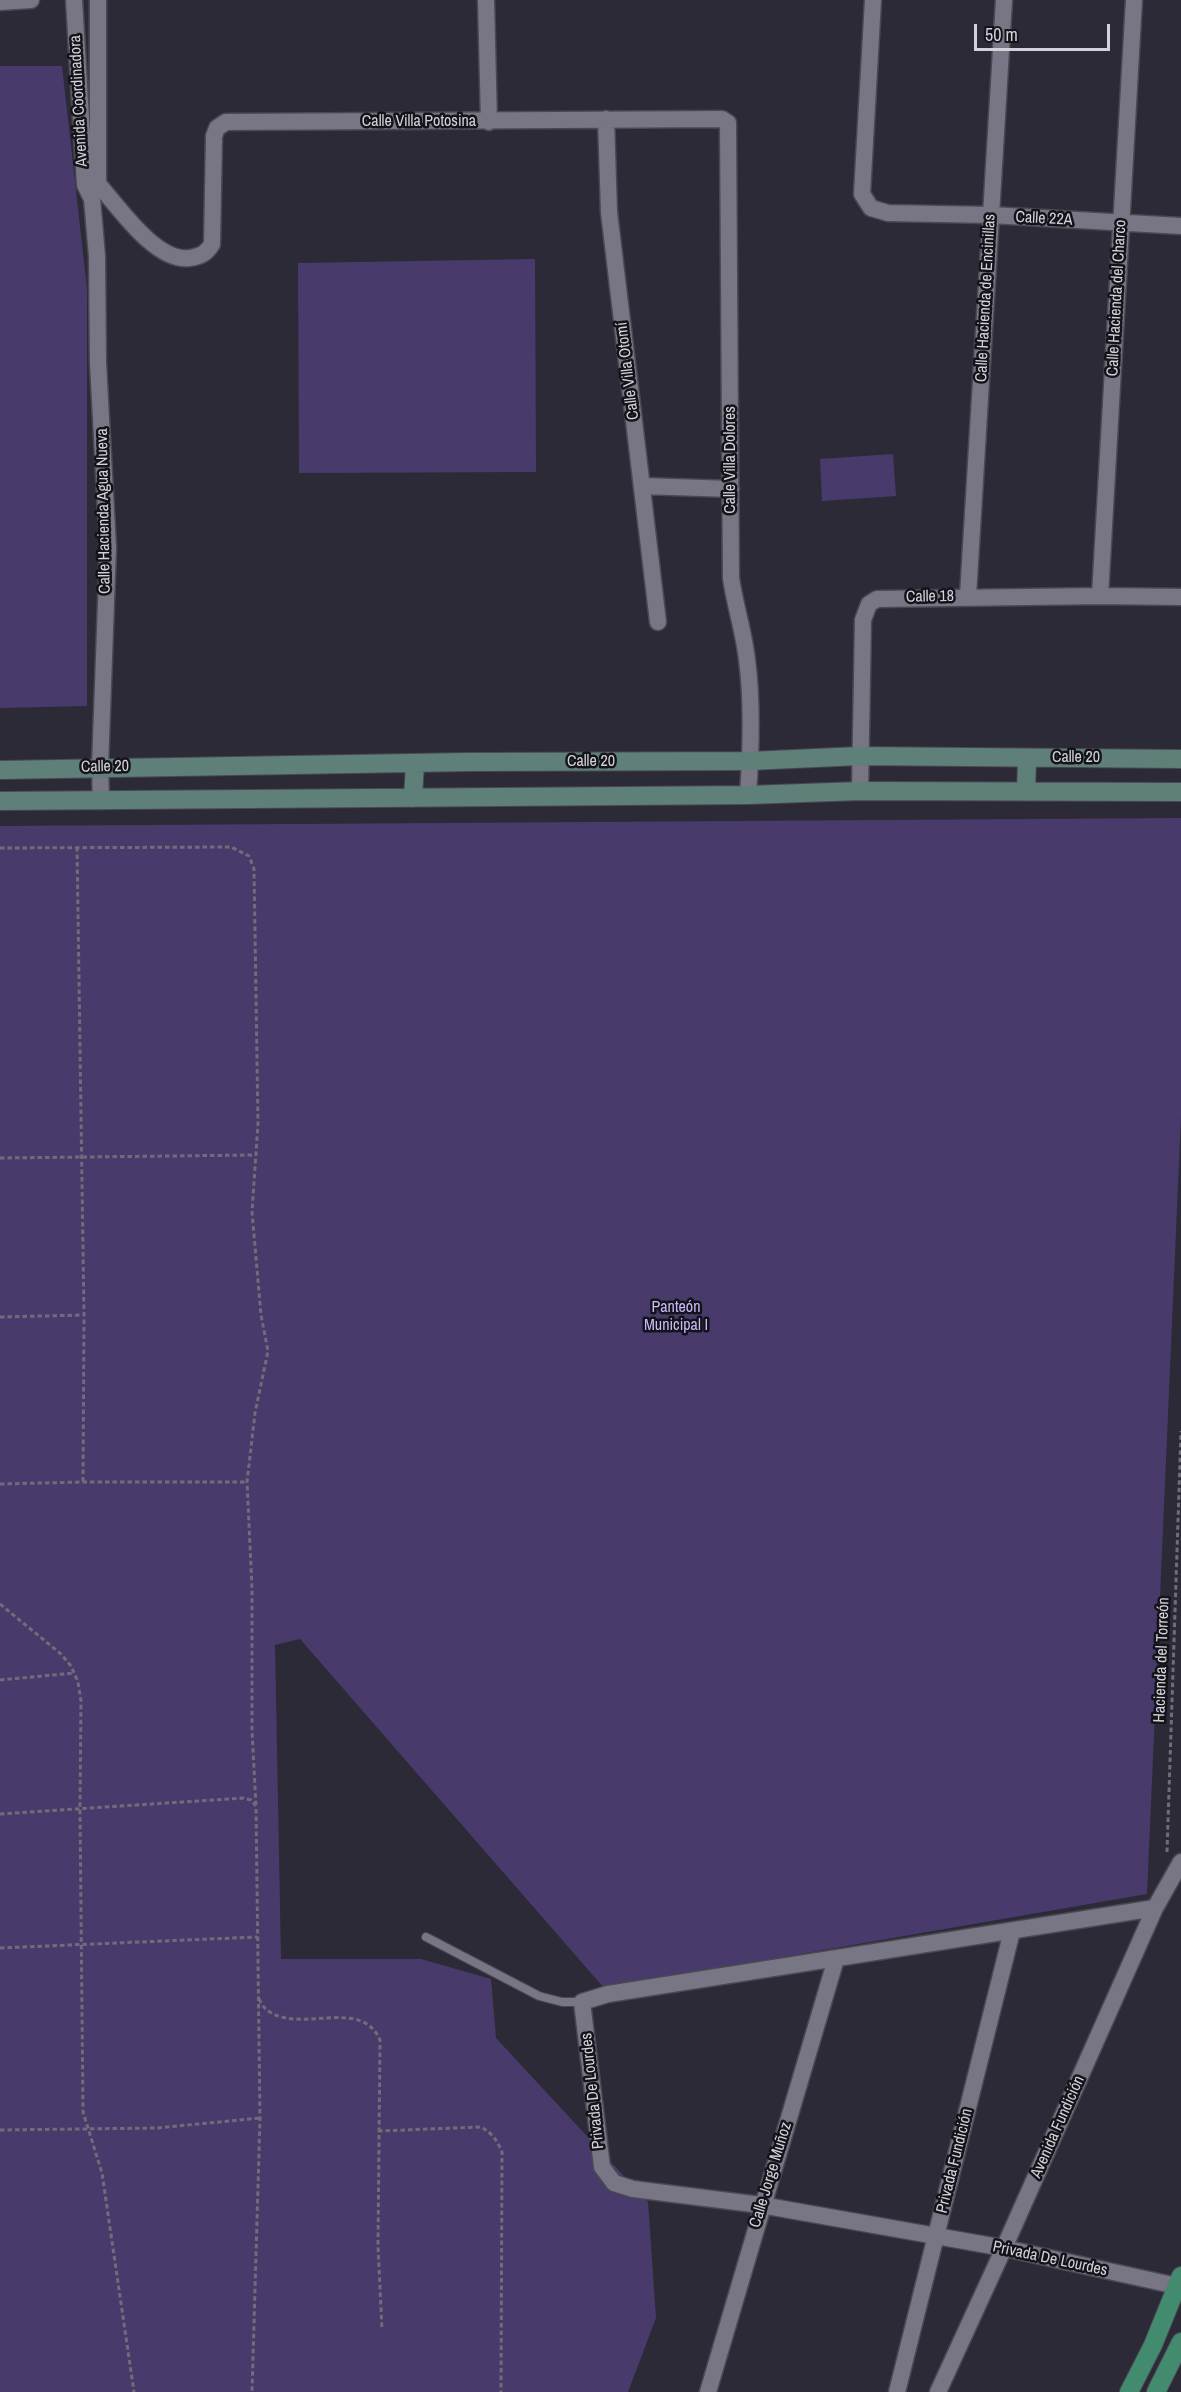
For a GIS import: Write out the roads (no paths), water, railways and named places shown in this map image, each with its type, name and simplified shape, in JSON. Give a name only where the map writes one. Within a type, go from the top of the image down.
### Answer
[{"type":"main road","name":"Calle 20","points":[[0,770],[415,763],[750,761],[859,756],[1181,759]]},
{"type":"main road","points":[[1026,792],[1027,758]]},
{"type":"main road","points":[[413,798],[415,763]]},
{"type":"main road","name":"Calle 20","points":[[0,801],[748,795],[860,791],[1181,792]]},
{"type":"main road","points":[[1129,2392],[1153,2345],[1179,2281]]},
{"type":"main road","points":[[1156,2392],[1181,2342]]},
{"type":"street","points":[[0,2],[31,0]]},
{"type":"street","name":"Avenida Coordinadora","points":[[74,0],[98,256]]},
{"type":"street","name":"Avenida Coordinadora","points":[[92,189],[98,0]]},
{"type":"street","points":[[486,0],[489,122]]},
{"type":"street","name":"Calle 22A","points":[[873,0],[862,194],[871,208],[888,213],[991,215],[1181,226]]},
{"type":"street","name":"Calle Hacienda de Encinillas","points":[[968,596],[1004,0]]},
{"type":"street","name":"Calle Hacienda del Charco","points":[[1100,596],[1134,0]]},
{"type":"street","name":"Calle Villa Potosina","points":[[92,189],[148,242],[167,254],[184,259],[200,256],[209,250],[212,244],[214,136],[220,125],[235,122],[489,122],[606,119],[722,119],[728,123]]},
{"type":"street","name":"Calle Villa Otomí","points":[[606,119],[609,212],[658,622]]},
{"type":"street","name":"Calle Villa Dolores","points":[[728,123],[731,578],[735,607],[748,661],[750,761],[748,795]]},
{"type":"street","name":"Calle Hacienda Agua Nueva","points":[[98,256],[98,363],[108,548],[100,767],[101,801]]},
{"type":"street","points":[[643,486],[732,489]]},
{"type":"street","name":"Calle 18","points":[[860,791],[863,620],[869,604],[877,599],[968,596],[1181,597]]},
{"type":"street","name":"Avenida Fundición","points":[[938,2392],[1155,1908],[1180,1867]]},
{"type":"street","points":[[582,2002],[608,1994],[1155,1908]]},
{"type":"street","name":"Privada Fundición","points":[[897,2392],[1012,1931]]},
{"type":"street","name":"Calle Jorge Muñoz","points":[[712,2391],[761,2205],[836,1959]]},
{"type":"street","name":"Privada De Lourdes","points":[[582,2002],[602,2167],[614,2183],[633,2189],[761,2205],[1179,2281]]},
{"type":"lane","points":[[426,1937],[539,1996],[562,2002],[582,2002]]},
{"type":"park label","name":"Panteón Municipal I","points":[[676,1317]]}]
